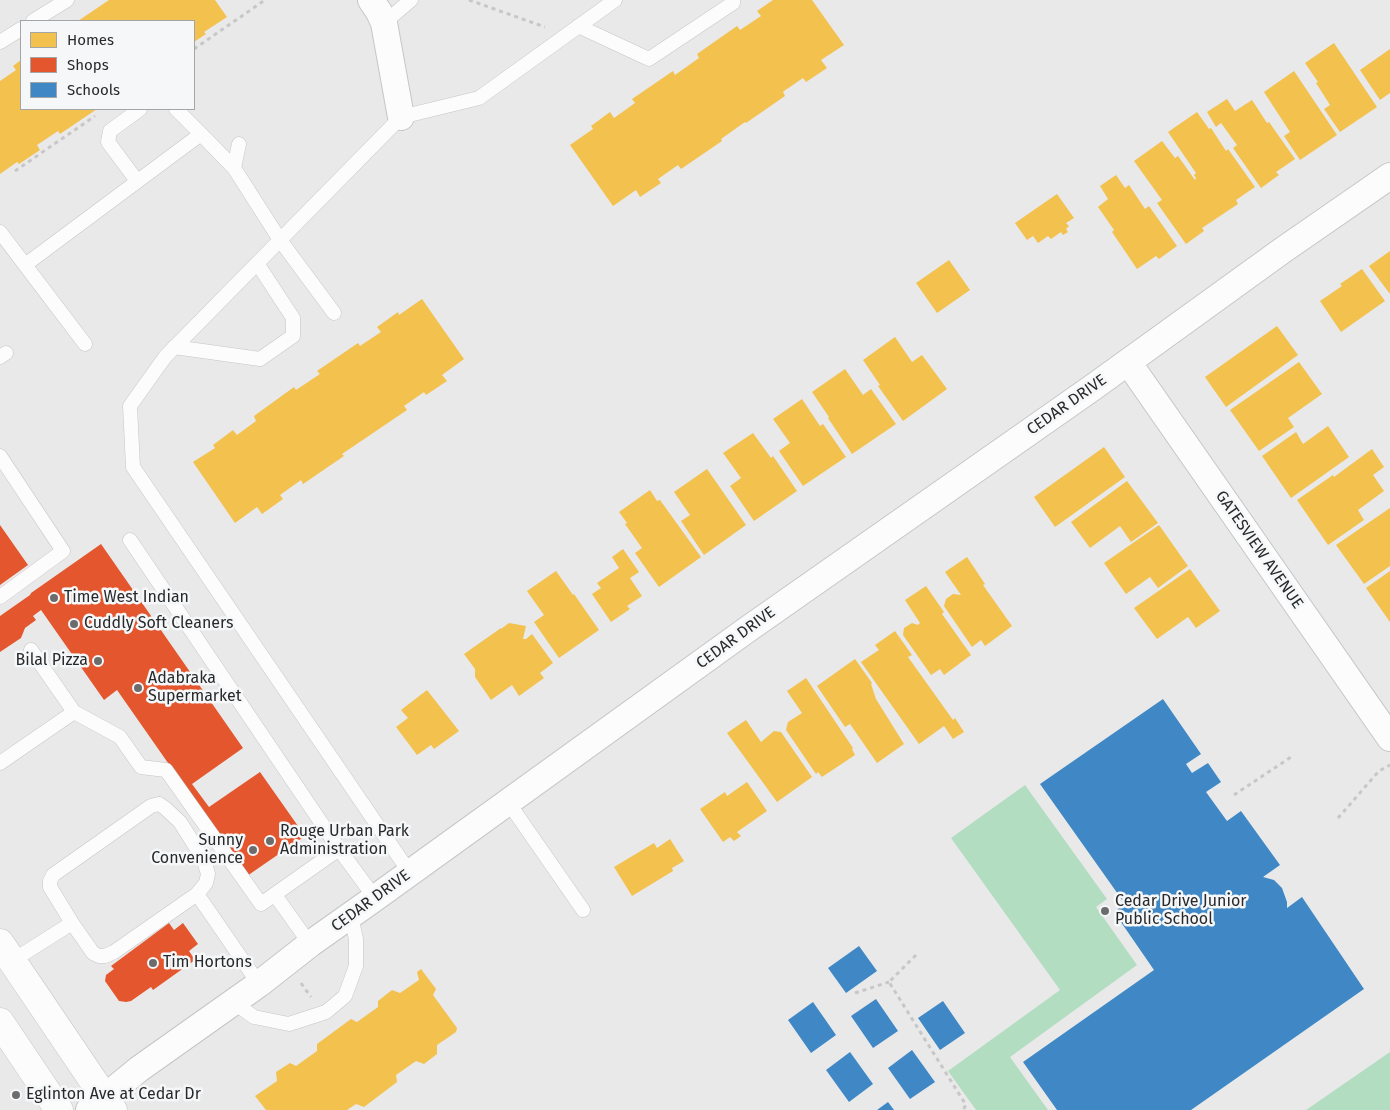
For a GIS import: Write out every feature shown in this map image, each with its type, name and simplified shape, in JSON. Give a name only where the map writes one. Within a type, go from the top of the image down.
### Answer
[{"type":"main road","points":[[6,952],[102,1106]]},
{"type":"main road","points":[[0,1022],[59,1110]]},
{"type":"street","points":[[371,0],[384,23],[401,117]]},
{"type":"street","name":"CEDAR DRIVE","points":[[102,1106],[139,1069],[259,984],[310,944],[748,629],[1390,176]]},
{"type":"street","name":"GATESVIEW AVENUE","points":[[1128,362],[1390,738]]},
{"type":"lane","points":[[35,20],[67,0]]},
{"type":"lane","points":[[384,23],[411,0]]},
{"type":"lane","points":[[410,873],[133,467],[130,406],[164,357],[401,117],[479,98],[615,0]]},
{"type":"lane","points":[[573,30],[649,59],[733,3],[732,0]]},
{"type":"lane","points":[[0,42],[20,30]]},
{"type":"lane","points":[[137,181],[108,142],[110,131],[139,110]]},
{"type":"lane","points":[[177,110],[234,168],[280,240],[334,313]]},
{"type":"lane","points":[[25,265],[201,134]]},
{"type":"lane","points":[[234,168],[239,144]]},
{"type":"lane","points":[[0,232],[85,344]]},
{"type":"lane","points":[[174,347],[260,359],[293,336],[293,318],[257,263]]},
{"type":"lane","points":[[0,456],[63,550],[0,596]]},
{"type":"lane","points":[[130,540],[339,849],[375,898]]},
{"type":"lane","points":[[31,650],[74,712],[120,737],[141,767],[166,770],[261,904],[339,849]]},
{"type":"lane","points":[[0,763],[74,712]]},
{"type":"lane","points":[[508,802],[583,910]]},
{"type":"lane","points":[[158,804],[173,814],[204,860],[208,874],[206,883],[197,894],[114,952],[105,956],[93,953],[72,923],[50,887],[53,875],[151,806],[158,804]]},
{"type":"lane","points":[[197,894],[259,984]]},
{"type":"lane","points":[[274,895],[310,944]]},
{"type":"lane","points":[[233,1002],[254,1017],[289,1024],[326,1012],[345,996],[356,966],[356,939],[351,916]]},
{"type":"lane","points":[[6,952],[72,923]]},
{"type":"path","points":[[195,48],[265,0]]},
{"type":"path","points":[[469,0],[573,30]]},
{"type":"path","points":[[15,171],[99,114]]},
{"type":"path","points":[[1234,795],[1294,755]]},
{"type":"path","points":[[1338,818],[1379,771],[1390,765]]},
{"type":"path","points":[[855,993],[889,982],[916,955]]},
{"type":"path","points":[[286,963],[323,1013]]},
{"type":"path","points":[[889,982],[966,1105],[963,1110]]},
{"type":"green space","points":[[1025,785],[1107,899],[1096,907],[1137,965],[1010,1057],[1048,1110],[976,1110],[948,1071],[1060,990],[951,838]]},
{"type":"green space","points":[[1390,1052],[1390,1110],[1306,1110]]},
{"type":"building: Homes","points":[[109,0],[215,0],[227,17],[204,32],[206,34],[195,41],[195,20],[79,20]]},
{"type":"building: Homes","points":[[773,0],[812,0],[844,45],[821,60],[827,68],[806,82],[803,78],[784,91],[785,96],[745,122],[721,139],[722,141],[681,169],[678,165],[658,179],[661,183],[640,197],[636,190],[613,206],[570,145],[593,129],[591,126],[610,112],[614,118],[635,103],[632,99],[673,71],[675,75],[699,58],[697,54],[737,26],[740,30],[761,16],[757,11]]},
{"type":"building: Homes","points":[[1334,43],[1377,107],[1340,132],[1324,109],[1330,105],[1305,63]]},
{"type":"building: Homes","points":[[1390,49],[1390,93],[1380,100],[1360,70]]},
{"type":"building: Homes","points":[[20,61],[20,110],[96,110],[60,134],[58,131],[37,145],[40,150],[19,164],[17,162],[0,174],[0,81],[16,70],[13,66]]},
{"type":"building: Homes","points":[[1294,71],[1337,135],[1300,160],[1284,136],[1290,132],[1264,92]]},
{"type":"building: Homes","points":[[1227,99],[1235,111],[1252,100],[1295,159],[1276,172],[1279,175],[1261,188],[1233,148],[1237,145],[1221,123],[1216,127],[1207,112]]},
{"type":"building: Homes","points":[[1197,112],[1209,129],[1211,128],[1226,151],[1228,149],[1255,187],[1236,200],[1238,204],[1202,228],[1204,231],[1186,244],[1157,203],[1162,200],[1134,161],[1162,141],[1175,158],[1178,156],[1195,180],[1194,175],[1196,173],[1168,132]]},
{"type":"building: Homes","points":[[1116,175],[1125,188],[1129,185],[1145,209],[1149,206],[1177,246],[1159,259],[1156,256],[1137,269],[1098,207],[1108,199],[1100,186]]},
{"type":"building: Homes","points":[[1057,194],[1074,218],[1066,223],[1069,226],[1066,229],[1068,232],[1063,235],[1061,232],[1051,239],[1048,236],[1038,243],[1033,236],[1027,240],[1015,223]]},
{"type":"building: Homes","points":[[1390,251],[1390,294],[1369,266]]},
{"type":"building: Homes","points":[[949,260],[970,290],[937,313],[916,283]]},
{"type":"building: Homes","points":[[1362,269],[1385,301],[1341,332],[1320,301]]},
{"type":"building: Homes","points":[[422,299],[464,359],[442,375],[447,381],[426,395],[424,392],[404,406],[407,410],[342,454],[344,456],[303,484],[301,480],[280,495],[283,499],[262,514],[257,507],[235,523],[193,462],[215,448],[213,445],[233,430],[237,435],[256,421],[254,416],[294,387],[296,390],[320,374],[317,371],[358,343],[360,346],[381,332],[377,327],[398,312],[399,315]]},
{"type":"building: Homes","points":[[1277,326],[1298,355],[1226,407],[1205,377]]},
{"type":"building: Homes","points":[[895,337],[912,362],[922,355],[947,389],[903,421],[878,386],[880,385],[863,360]]},
{"type":"building: Homes","points":[[1299,362],[1322,394],[1288,418],[1294,427],[1259,451],[1230,410]]},
{"type":"building: Homes","points":[[845,369],[863,395],[871,389],[896,424],[852,454],[812,392]]},
{"type":"building: Homes","points":[[802,399],[820,426],[823,424],[846,457],[803,486],[779,451],[790,443],[773,419]]},
{"type":"building: Homes","points":[[1328,426],[1349,457],[1291,498],[1262,456],[1296,432],[1303,444]]},
{"type":"building: Homes","points":[[753,433],[771,458],[773,456],[797,491],[754,521],[730,486],[741,478],[723,453]]},
{"type":"building: Homes","points":[[1104,447],[1125,477],[1055,527],[1034,497]]},
{"type":"building: Homes","points":[[1372,449],[1384,467],[1373,475],[1384,491],[1358,510],[1364,520],[1328,545],[1297,500],[1333,475],[1334,477]]},
{"type":"building: Homes","points":[[707,469],[746,525],[704,555],[681,521],[690,515],[674,492]]},
{"type":"building: Homes","points":[[1127,481],[1158,523],[1131,542],[1120,526],[1090,548],[1071,522]]},
{"type":"building: Homes","points":[[650,490],[657,501],[660,500],[701,557],[659,587],[635,553],[642,548],[619,512]]},
{"type":"building: Homes","points":[[1390,508],[1390,566],[1364,584],[1336,545]]},
{"type":"building: Homes","points":[[1159,525],[1188,566],[1158,588],[1150,577],[1126,594],[1104,563]]},
{"type":"building: Homes","points":[[623,549],[639,572],[630,578],[642,596],[627,606],[630,609],[611,622],[592,594],[601,588],[597,583],[619,568],[612,557]]},
{"type":"building: Homes","points":[[967,557],[985,584],[983,585],[1012,626],[985,646],[981,640],[972,647],[944,606],[946,599],[953,594],[961,595],[945,572]]},
{"type":"building: Homes","points":[[1190,569],[1220,611],[1196,628],[1188,617],[1157,639],[1134,608]]},
{"type":"building: Homes","points":[[556,571],[599,630],[559,658],[534,622],[544,615],[527,591]]},
{"type":"building: Homes","points":[[1390,571],[1390,622],[1366,588]]},
{"type":"building: Homes","points":[[926,586],[944,612],[942,614],[971,655],[944,675],[940,669],[931,675],[903,635],[904,628],[912,623],[918,625],[920,623],[905,600]]},
{"type":"building: Homes","points":[[509,623],[526,626],[523,639],[532,634],[553,663],[540,673],[544,678],[519,696],[512,685],[491,700],[475,677],[475,669],[464,654]]},
{"type":"building: Homes","points":[[895,631],[912,655],[908,657],[953,720],[955,718],[964,732],[953,739],[944,726],[919,744],[861,662],[879,650],[875,645]]},
{"type":"building: Homes","points":[[855,659],[872,683],[876,699],[904,744],[877,763],[850,724],[845,727],[817,686]]},
{"type":"building: Homes","points":[[806,678],[853,748],[855,755],[822,777],[818,772],[816,774],[786,730],[788,722],[802,713],[787,691]]},
{"type":"building: Homes","points":[[427,690],[459,731],[434,749],[431,745],[417,755],[396,727],[408,718],[401,710]]},
{"type":"building: Homes","points":[[746,720],[761,742],[774,731],[781,732],[812,777],[777,802],[727,733]]},
{"type":"building: Homes","points":[[747,782],[767,811],[737,832],[741,836],[734,841],[730,837],[723,842],[700,809],[725,792],[727,796]]},
{"type":"building: Homes","points":[[670,839],[684,861],[672,868],[673,871],[632,896],[614,867],[654,843],[657,848]]},
{"type":"building: Homes","points":[[421,969],[436,989],[433,995],[457,1028],[456,1032],[437,1045],[437,1054],[424,1064],[416,1061],[396,1075],[397,1082],[364,1107],[356,1104],[347,1110],[266,1110],[255,1096],[277,1081],[276,1072],[290,1063],[296,1066],[317,1051],[317,1044],[351,1019],[357,1022],[378,1007],[378,1001],[392,990],[400,993],[419,980],[417,972]]},
{"type":"building: Shops","points":[[0,525],[28,565],[0,585]]},
{"type":"building: Shops","points":[[101,544],[243,748],[192,784],[209,807],[260,772],[305,836],[247,876],[117,690],[104,700],[41,610],[33,616],[36,620],[25,628],[21,638],[0,652],[0,616]]},
{"type":"building: Shops","name":"Tim Hortons","points":[[169,923],[174,930],[183,923],[198,944],[189,951],[195,960],[153,990],[151,987],[131,1001],[119,1001],[105,981],[106,975],[114,969],[111,966]]},
{"type":"building: Schools","points":[[1163,699],[1201,754],[1186,764],[1192,773],[1208,763],[1221,782],[1206,792],[1227,821],[1241,811],[1280,865],[1263,877],[1274,880],[1282,888],[1287,908],[1302,897],[1364,989],[1191,1110],[1057,1110],[1023,1062],[1154,970],[1114,912],[1125,904],[1040,784]]},
{"type":"building: Schools","points":[[859,946],[877,971],[846,993],[828,968]]},
{"type":"building: Schools","points":[[876,999],[898,1031],[873,1048],[851,1016]]},
{"type":"building: Schools","points":[[943,1001],[965,1033],[940,1050],[918,1018]]},
{"type":"building: Schools","points":[[813,1002],[836,1035],[811,1053],[788,1020]]},
{"type":"building: Schools","points":[[912,1050],[935,1082],[910,1099],[888,1068]]},
{"type":"building: Schools","points":[[850,1052],[873,1084],[849,1102],[826,1070]]},
{"type":"building: Schools","points":[[888,1102],[894,1110],[877,1110]]},
{"type":"place","name":"Time West Indian","points":[[54,598]]},
{"type":"place","name":"Cuddly Soft Cleaners","points":[[74,624]]},
{"type":"place","name":"Bilal Pizza","points":[[98,661]]},
{"type":"place","name":"Adabraka Supermarket","points":[[138,688]]},
{"type":"place","name":"Rouge Urban Park Administration","points":[[270,841]]},
{"type":"place","name":"Sunny Convenience","points":[[253,850]]},
{"type":"place","name":"Cedar Drive Junior Public School","points":[[1105,911]]},
{"type":"place","name":"Tim Hortons","points":[[153,963]]},
{"type":"place","name":"Eglinton Ave at Cedar Dr","points":[[16,1095]]}]
